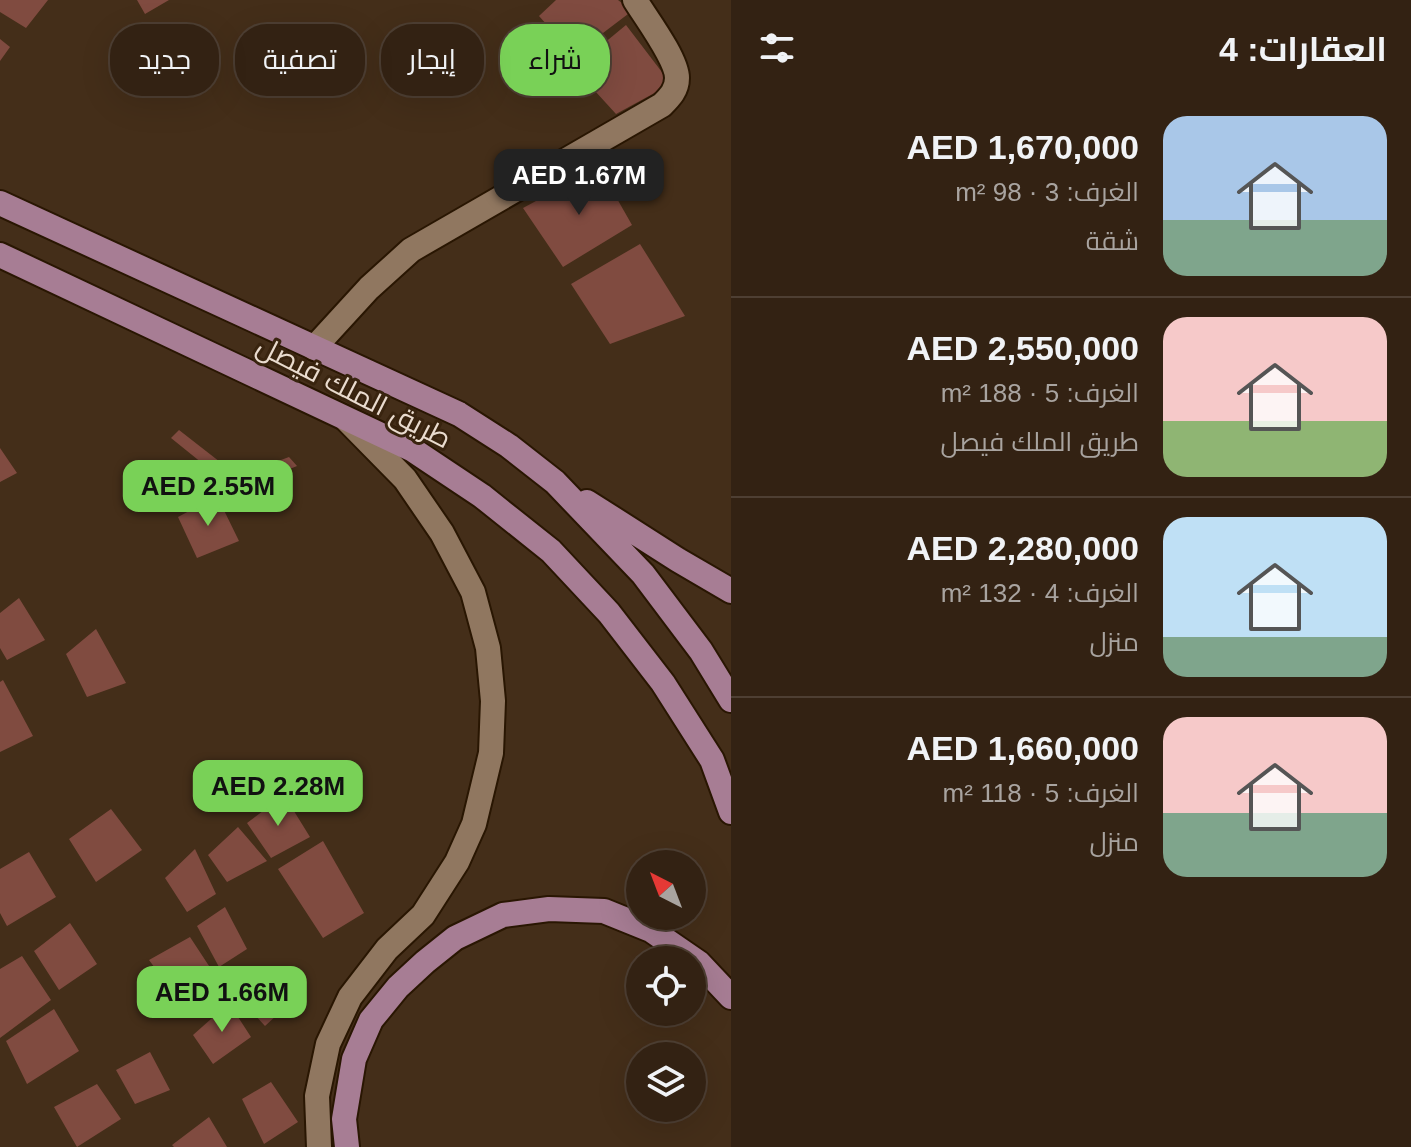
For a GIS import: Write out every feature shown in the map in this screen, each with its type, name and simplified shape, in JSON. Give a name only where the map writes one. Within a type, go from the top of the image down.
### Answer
[{"type":"main road","name":"طريق الملك فيصل","points":[[0,203],[459,414],[509,446],[555,482],[643,574],[701,651],[731,700]]},
{"type":"main road","name":"طريق الملك فيصل","points":[[0,255],[413,450],[482,496],[551,551],[609,613],[663,683],[712,760],[731,812]]},
{"type":"main road","points":[[555,482],[731,591]]},
{"type":"main road","points":[[347,1147],[344,1119],[354,1059],[371,1020],[398,987],[455,938],[503,915],[549,909],[604,911],[651,930],[699,963],[731,997]]},
{"type":"street","points":[[314,348],[369,288],[411,250],[662,105],[674,93],[677,80],[675,65],[635,0]]},
{"type":"street","points":[[319,1147],[317,1096],[328,1044],[350,997],[387,949],[423,915],[457,862],[474,824],[492,740],[493,701],[488,648],[473,592],[442,533],[405,479],[346,418]]},
{"type":"building","points":[[0,0],[48,0],[26,28],[0,12]]},
{"type":"building","points":[[137,0],[169,0],[145,14]]},
{"type":"building","points":[[556,0],[618,0],[632,11],[610,28],[610,24],[546,24],[539,16]]},
{"type":"building","points":[[626,25],[671,84],[616,114],[600,96],[610,96],[610,38]]},
{"type":"building","points":[[0,39],[10,47],[0,61]]},
{"type":"building","points":[[599,167],[632,225],[563,267],[523,208]]},
{"type":"building","points":[[640,244],[685,316],[610,344],[571,284]]},
{"type":"building","points":[[179,430],[238,476],[289,457],[297,466],[240,490],[171,438]]},
{"type":"building","points":[[0,448],[17,473],[0,482]]},
{"type":"building","points":[[217,496],[239,541],[197,558],[178,517]]},
{"type":"building","points":[[19,598],[45,640],[7,660],[0,648],[0,613]]},
{"type":"building","points":[[96,629],[126,683],[87,697],[66,654]]},
{"type":"building","points":[[3,680],[33,736],[0,752],[0,682]]},
{"type":"building","points":[[284,795],[310,837],[271,858],[247,823]]},
{"type":"building","points":[[111,809],[142,850],[96,882],[69,839]]},
{"type":"building","points":[[238,827],[267,861],[227,882],[208,855]]},
{"type":"building","points":[[323,841],[364,913],[323,938],[278,869]]},
{"type":"building","points":[[195,849],[216,894],[187,912],[165,878]]},
{"type":"building","points":[[29,852],[56,897],[7,926],[0,913],[0,869]]},
{"type":"building","points":[[225,907],[247,949],[219,967],[197,926]]},
{"type":"building","points":[[70,923],[97,964],[59,990],[34,951]]},
{"type":"building","points":[[190,937],[213,972],[175,995],[149,960]]},
{"type":"building","points":[[22,956],[51,1000],[0,1038],[0,969]]},
{"type":"building","points":[[281,968],[304,990],[265,1026],[244,1003]]},
{"type":"building","points":[[229,1003],[251,1037],[213,1064],[193,1035]]},
{"type":"building","points":[[54,1009],[79,1051],[27,1084],[6,1041]]},
{"type":"building","points":[[150,1052],[170,1090],[135,1104],[116,1070]]},
{"type":"building","points":[[271,1082],[298,1122],[264,1144],[242,1099]]},
{"type":"building","points":[[97,1084],[121,1119],[77,1147],[54,1107]]},
{"type":"building","points":[[209,1117],[227,1147],[172,1145]]}]
